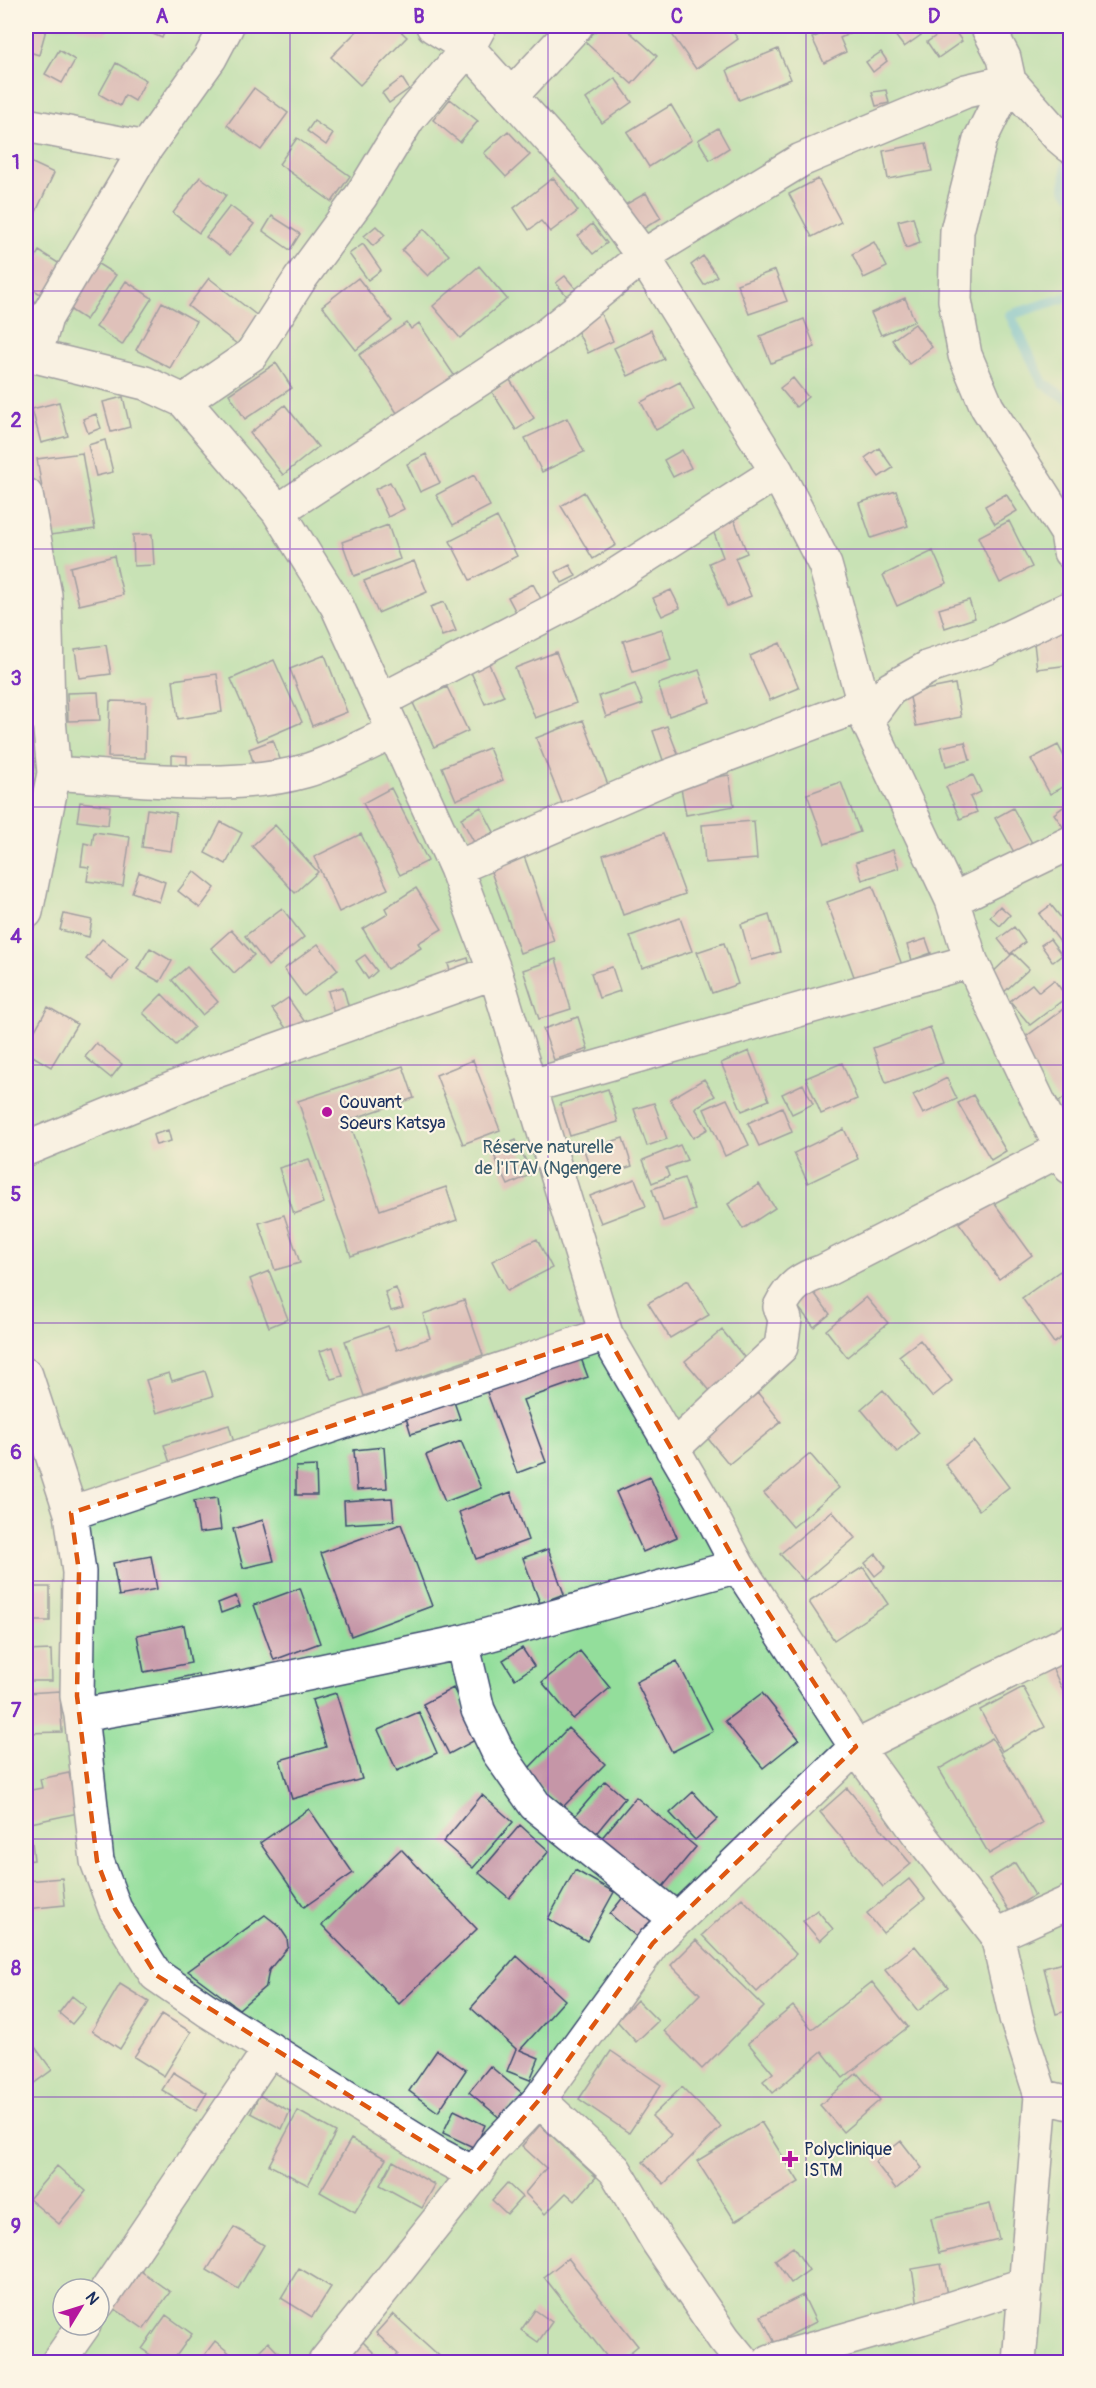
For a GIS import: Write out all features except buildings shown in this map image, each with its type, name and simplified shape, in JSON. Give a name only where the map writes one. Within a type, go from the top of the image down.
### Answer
[{"type":"street","points":[[227,26],[210,58],[146,147],[46,318],[30,356],[145,383],[184,401],[278,511],[338,606],[456,868],[495,972],[606,1334],[709,1511],[738,1566],[856,1747],[918,1833],[998,1935],[1016,2018],[1056,2099],[1026,2284],[1019,2362]]},
{"type":"street","points":[[434,26],[474,37],[511,96],[584,177],[643,256],[777,472],[825,565],[866,712],[952,900],[970,961],[1065,1159],[824,1271],[808,1276],[787,1291],[780,1307],[785,1319],[781,1347],[672,1449]]},
{"type":"street","points":[[511,96],[576,26]]},
{"type":"street","points":[[987,26],[1004,58],[1009,81],[1064,141]]},
{"type":"street","points":[[184,401],[251,355],[300,279],[361,196],[408,119],[474,37]]},
{"type":"street","points":[[278,511],[544,337],[643,256],[801,160],[966,91],[1009,81]]},
{"type":"street","points":[[1009,81],[980,140],[957,231],[955,300],[966,355],[987,407],[1067,533],[1071,552]]},
{"type":"street","points":[[26,125],[146,147]]},
{"type":"street","points":[[380,701],[588,593],[777,472]]},
{"type":"street","points":[[26,495],[45,596],[37,710],[54,773],[26,912]]},
{"type":"street","points":[[456,868],[667,777],[866,712],[890,689],[929,667],[986,648],[1071,608]]},
{"type":"street","points":[[54,773],[179,780],[249,781],[306,771],[394,732]]},
{"type":"street","points":[[952,900],[1071,843]]},
{"type":"street","points":[[531,1086],[970,961]]},
{"type":"street","points":[[26,1149],[208,1074],[495,972]]},
{"type":"street","points":[[71,1513],[606,1334]]},
{"type":"street","points":[[26,1375],[71,1513],[79,1572],[77,1695],[97,1861],[115,1909],[156,1975],[207,2010],[439,2155],[475,2174]]},
{"type":"street","points":[[81,1715],[234,1689],[462,1642],[738,1566]]},
{"type":"street","points":[[325,2362],[475,2174],[490,2151],[539,2100],[652,1943],[676,1919],[856,1747],[1071,1641]]},
{"type":"street","points":[[462,1642],[478,1710],[498,1752],[535,1805],[676,1919]]},
{"type":"street","points":[[998,1935],[1071,1902]]},
{"type":"street","points":[[111,2284],[270,2049]]},
{"type":"street","points":[[539,2100],[615,2170],[665,2252],[724,2339],[743,2362]]},
{"type":"street","points":[[769,2362],[921,2318],[1026,2284]]},
{"type":"street","points":[[58,2362],[76,2337]]},
{"type":"highlighted area","points":[[606,1334],[738,1566],[856,1747],[653,1943],[539,2100],[475,2174],[156,1975],[115,1909],[97,1861],[77,1696],[79,1572],[71,1513]]},
{"type":"green space","name":"Réserve naturelle de l'ITAV (Ngengere","points":[[26,26],[1070,26],[1070,2362],[26,2362]]},
{"type":"waterway","points":[[1070,151],[1067,157],[1065,188],[1070,194]]},
{"type":"waterway","points":[[1070,296],[1010,315],[1043,383],[1070,401]]},
{"type":"place","name":"Couvant Soeurs Katsya","points":[[327,1112]]},
{"type":"place","name":"Polyclinique ISTM","points":[[790,2159]]}]
